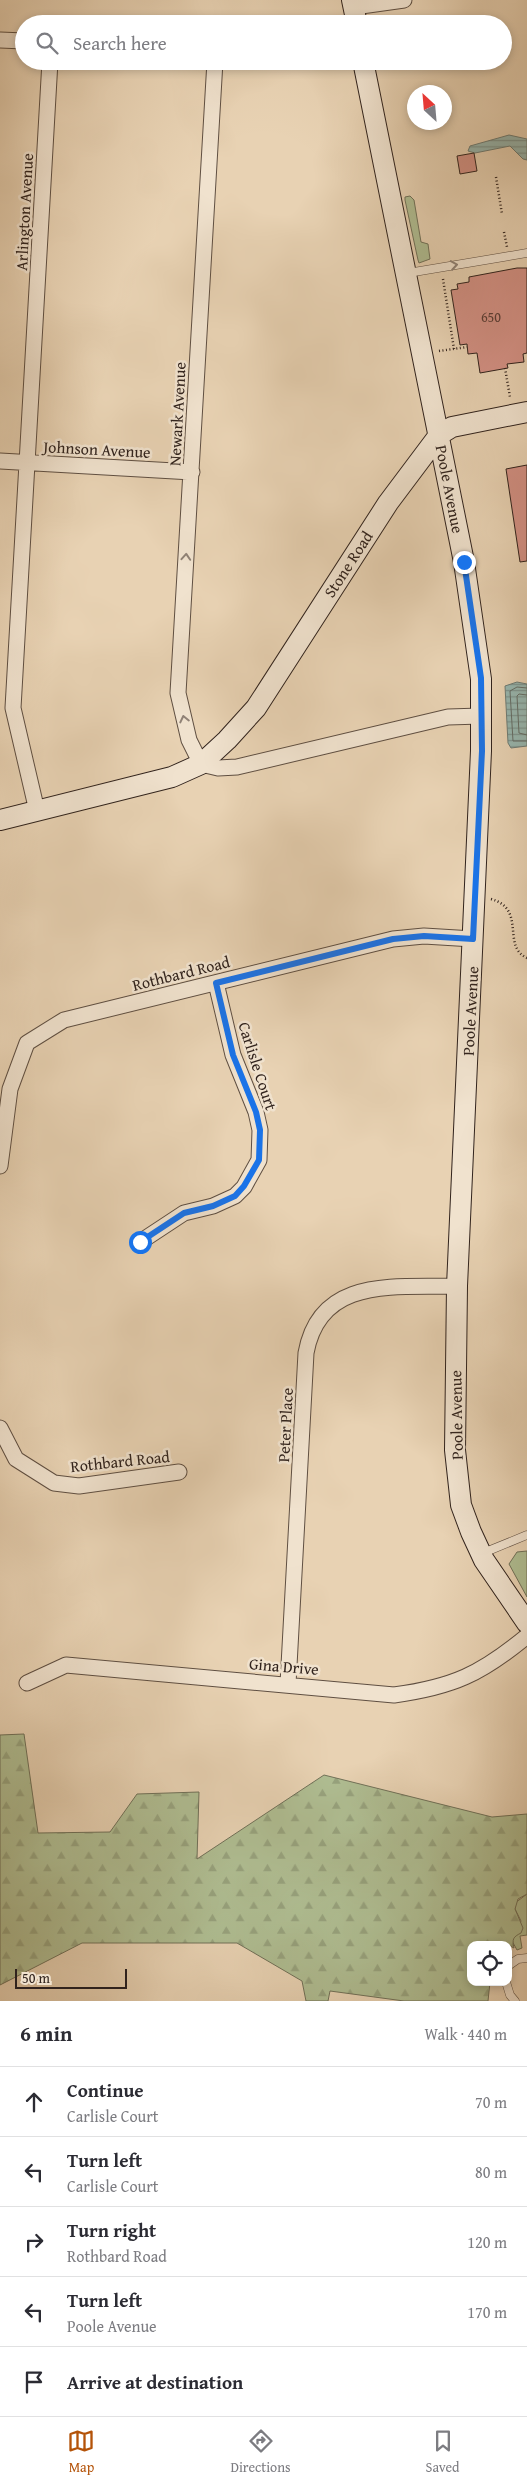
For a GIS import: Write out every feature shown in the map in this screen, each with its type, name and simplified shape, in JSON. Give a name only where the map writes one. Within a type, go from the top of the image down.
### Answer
[{"type":"street","points":[[354,10],[404,0]]},
{"type":"street","points":[[0,40],[15,41]]},
{"type":"street","name":"Arlington Avenue","points":[[37,811],[13,708],[49,70]]},
{"type":"street","name":"Newark Avenue","points":[[201,764],[189,740],[178,693],[214,70]]},
{"type":"street","name":"Poole Avenue","points":[[365,70],[439,436],[479,656],[481,716],[475,897],[457,1286],[455,1389],[458,1486],[464,1514],[481,1554],[527,1623]]},
{"type":"street","name":"Stone Road","points":[[0,820],[172,777],[201,764],[227,740],[256,708],[388,503],[439,436],[452,428],[527,412]]},
{"type":"street","name":"Johnson Avenue","points":[[0,461],[192,472]]},
{"type":"street","points":[[201,764],[218,768],[238,767],[448,717],[481,716]]},
{"type":"street","name":"Rothbard Road","points":[[0,1166],[10,1089],[27,1043],[64,1020],[393,939],[424,936],[473,939]]},
{"type":"street","name":"Carlisle Court","points":[[140,1242],[184,1213],[213,1206],[235,1196],[244,1186],[259,1160],[260,1130],[256,1112],[233,1055],[216,983]]},
{"type":"street","name":"Peter Place","points":[[288,1684],[306,1353],[314,1325],[322,1313],[350,1294],[368,1290],[457,1286]]},
{"type":"street","name":"Rothbard Road","points":[[0,1428],[16,1459],[54,1483],[79,1486],[179,1472]]},
{"type":"street","name":"Gina Drive","points":[[27,1683],[66,1665],[394,1694],[429,1690],[461,1679],[495,1662],[527,1636]]},
{"type":"lane","points":[[406,273],[527,253]]},
{"type":"lane","points":[[481,1554],[527,1536]]},
{"type":"lane","points":[[512,1963],[518,1959],[527,1958]]},
{"type":"lane","points":[[507,1986],[510,1996],[514,2001]]},
{"type":"path","points":[[496,177],[502,214]]},
{"type":"path","points":[[504,232],[507,248]]},
{"type":"path","points":[[442,275],[454,349]]},
{"type":"path","points":[[435,351],[467,347]]},
{"type":"path","points":[[505,368],[510,399]]},
{"type":"path","points":[[475,897],[494,900],[504,905],[510,912],[514,918],[516,947],[522,956],[527,958]]},
{"type":"green space","points":[[410,196],[414,200],[421,242],[428,244],[430,259],[419,263],[405,200],[405,197]]},
{"type":"green space","points":[[527,1551],[527,1597],[509,1564],[517,1552]]},
{"type":"green space","points":[[24,1734],[38,1833],[110,1832],[137,1794],[199,1792],[197,1859],[324,1775],[492,1817],[527,1814],[527,1894],[518,1899],[515,1909],[523,1928],[521,1933],[514,1939],[514,1948],[512,1947],[512,1941],[467,1941],[467,1986],[490,1986],[488,2001],[404,2001],[330,1991],[328,2001],[306,2001],[302,1981],[237,1943],[82,1943],[0,1985],[0,1735]]},
{"type":"green space","points":[[527,1894],[527,1935],[520,1936],[522,1948],[517,1950],[512,1941],[521,1921],[515,1909],[515,1903]]},
{"type":"water","points":[[509,135],[527,139],[527,160],[523,159],[510,146],[475,153],[468,151],[470,146]]},
{"type":"water","points":[[517,682],[527,684],[527,746],[511,748],[508,743],[505,686]]},
{"type":"building","points":[[474,153],[477,171],[460,174],[457,156]]},
{"type":"building","points":[[517,268],[527,268],[527,353],[523,354],[524,362],[507,364],[508,368],[480,373],[477,353],[468,354],[467,344],[460,345],[451,290],[458,289],[457,284],[469,282],[469,277]]},
{"type":"building","points":[[527,465],[527,561],[520,562],[506,469]]},
{"type":"route","points":[[140,1242],[184,1213],[213,1206],[235,1196],[244,1186],[259,1160],[261,1146],[256,1112],[233,1055],[216,983],[393,939],[424,936],[473,939],[482,751],[481,678],[464,562]]}]
